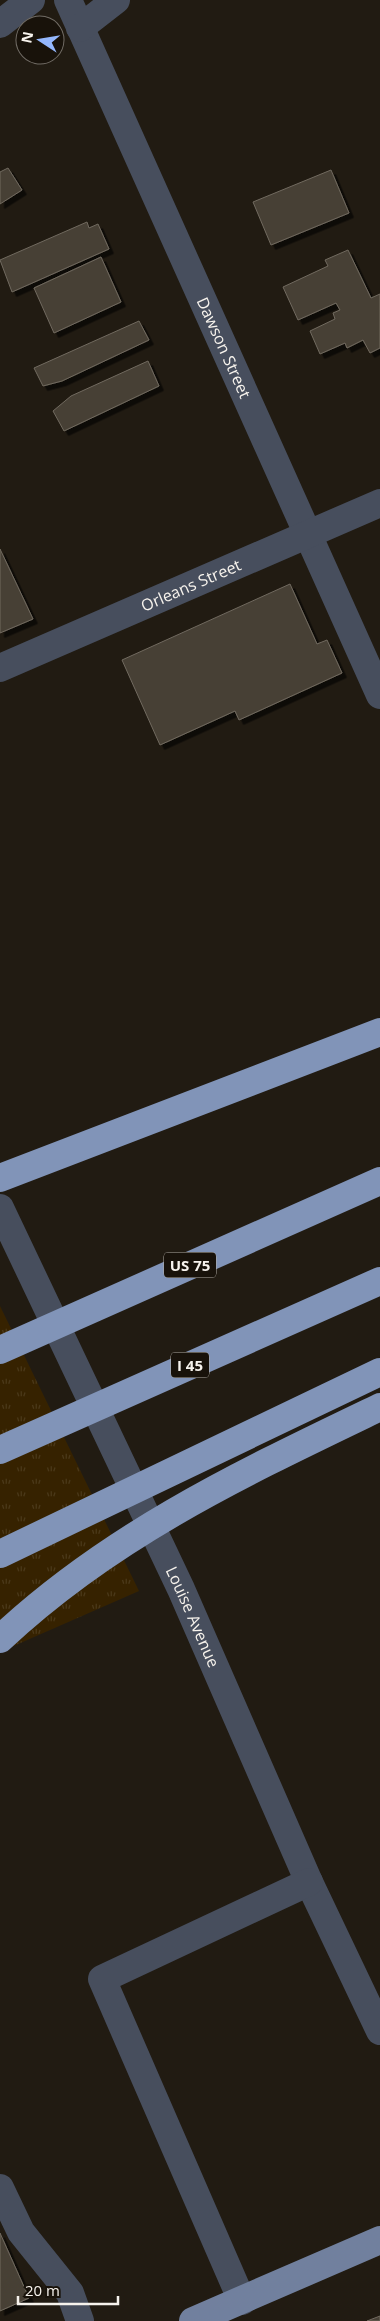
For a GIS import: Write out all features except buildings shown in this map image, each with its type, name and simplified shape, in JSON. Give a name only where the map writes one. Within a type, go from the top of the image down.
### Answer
[{"type":"highway","points":[[0,1178],[380,1032]]},
{"type":"highway","name":"US 75","points":[[0,1350],[380,1181]]},
{"type":"highway","name":"I 45","points":[[0,1450],[380,1281]]},
{"type":"highway","points":[[0,1554],[380,1372]]},
{"type":"highway","points":[[0,1639],[33,1608],[119,1545],[240,1475],[380,1406]]},
{"type":"main road","points":[[193,2321],[380,2240]]},
{"type":"street","points":[[0,24],[31,0]]},
{"type":"street","name":"Dawson Street","points":[[68,0],[380,695]]},
{"type":"street","points":[[80,28],[116,0]]},
{"type":"street","name":"Orleans Street","points":[[0,668],[380,503]]},
{"type":"street","name":"Louise Avenue","points":[[0,1208],[181,1590],[309,1882],[380,2031]]},
{"type":"street","points":[[242,2301],[102,1979],[309,1882]]},
{"type":"street","points":[[0,2188],[21,2232],[70,2293],[80,2321]]},
{"type":"green space","points":[[0,1306],[139,1591],[0,1652]]}]
